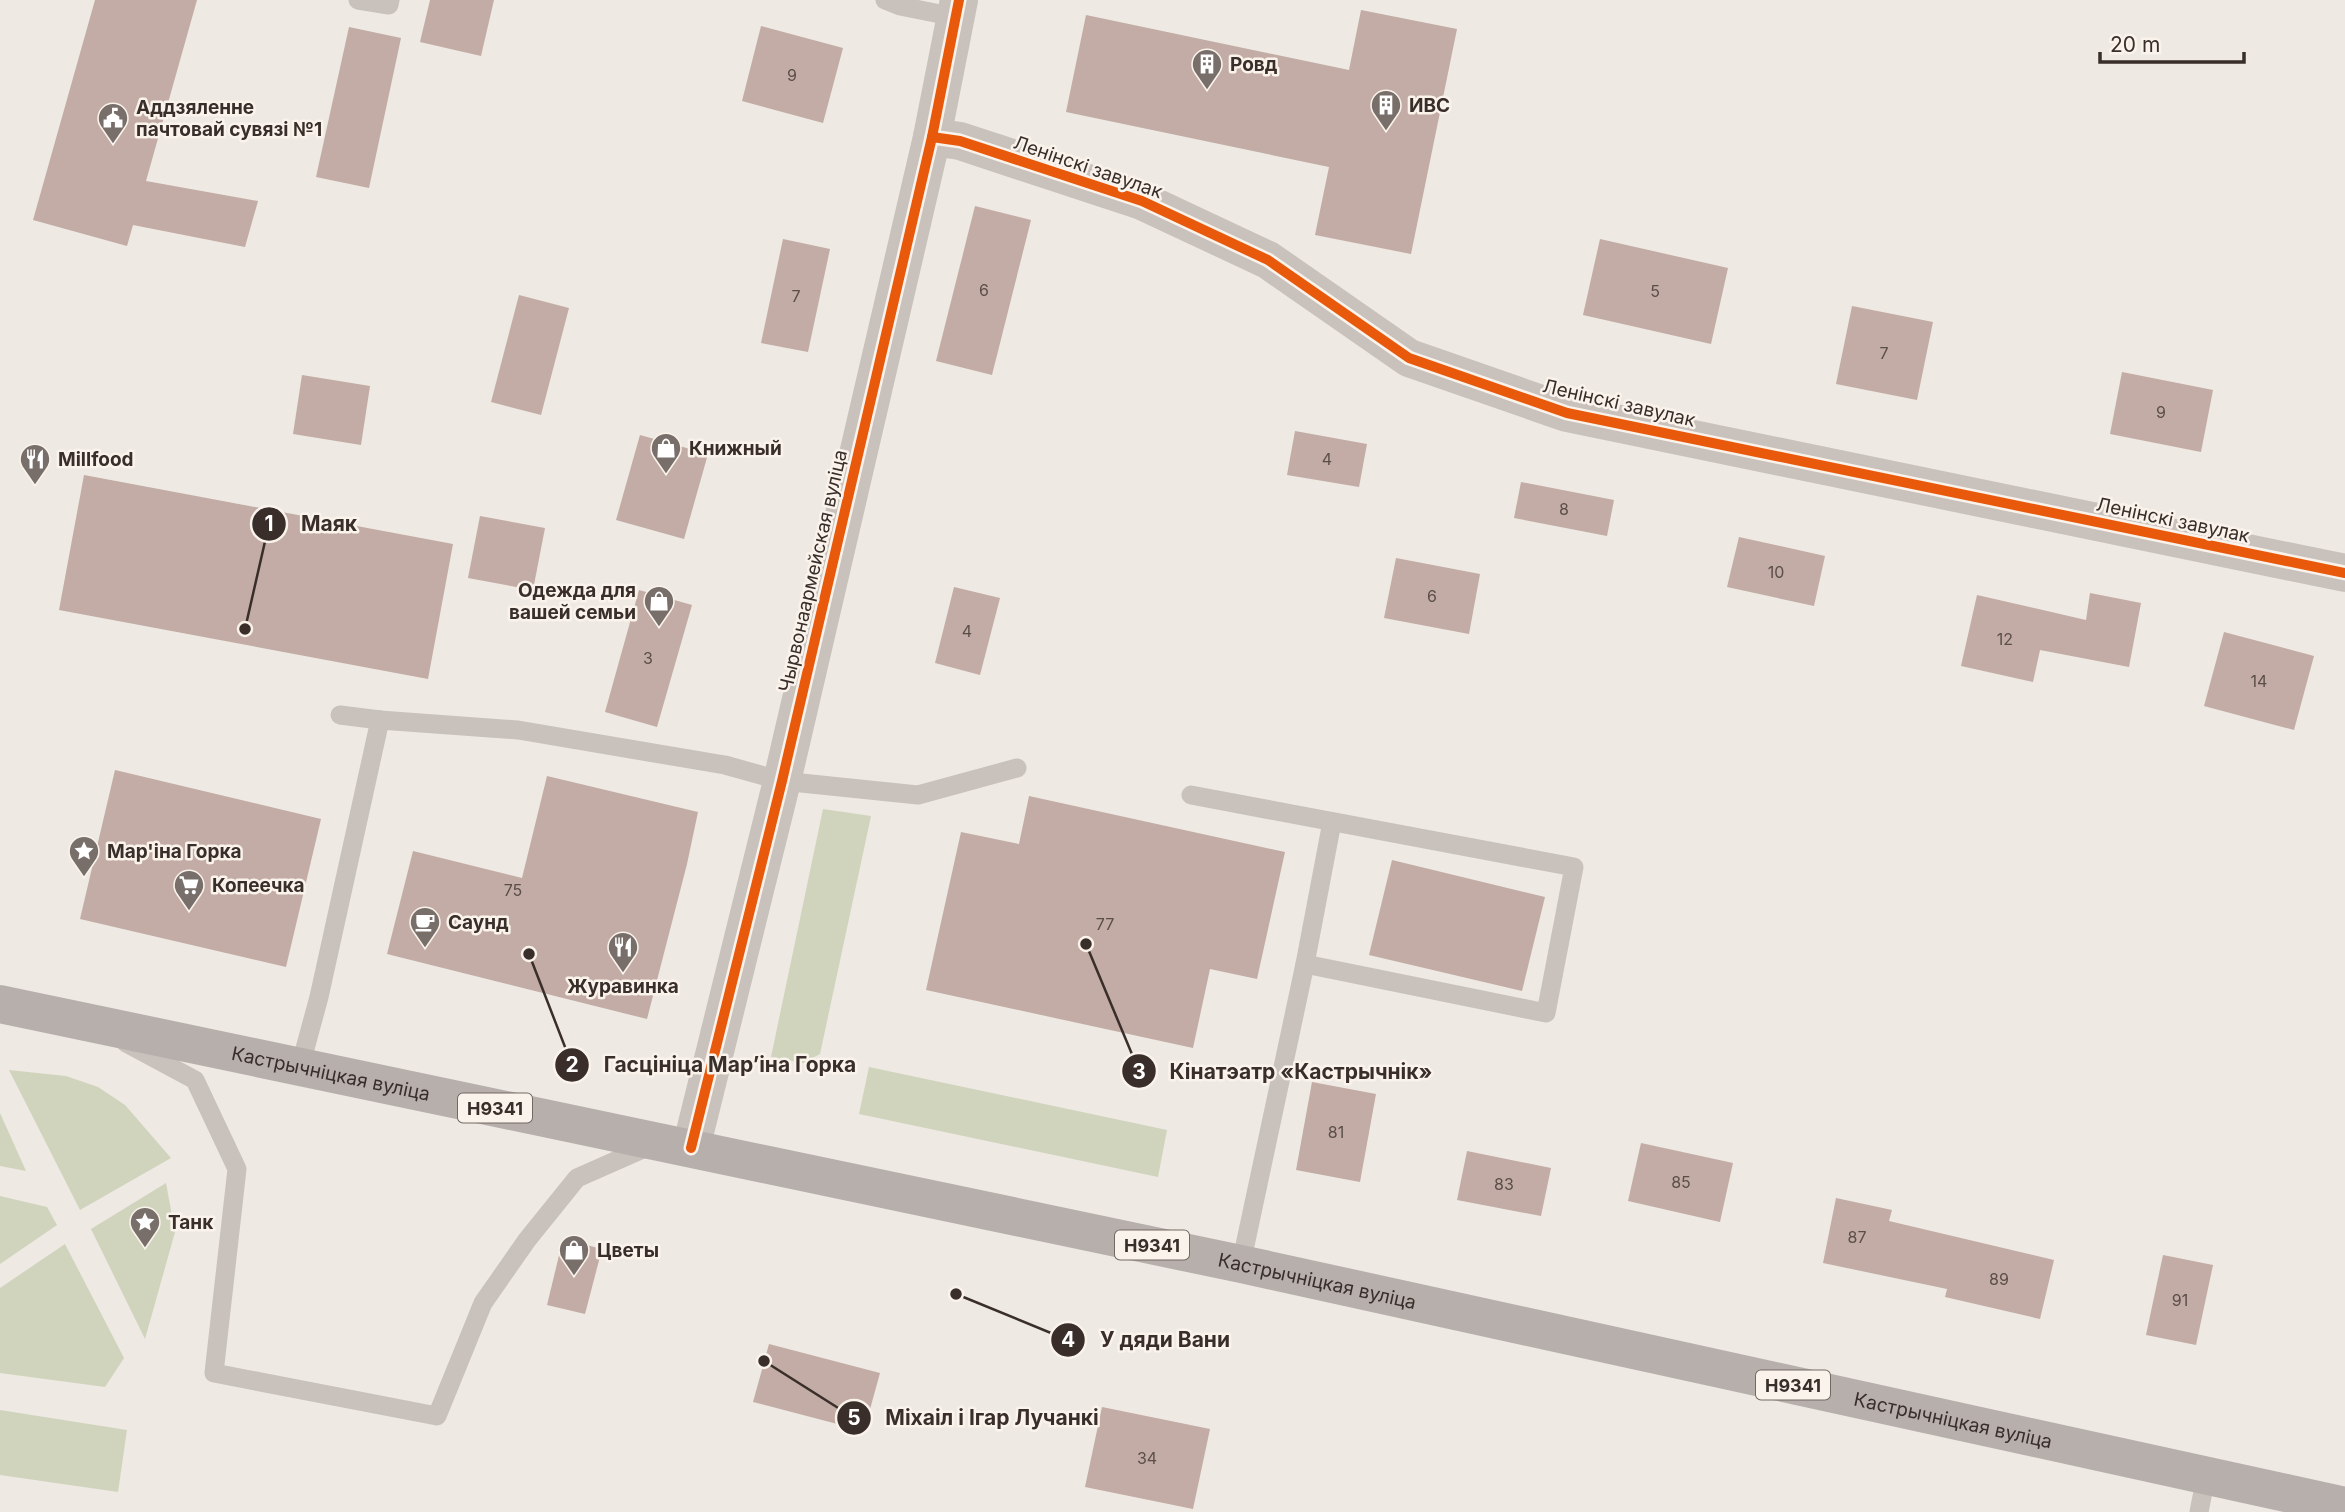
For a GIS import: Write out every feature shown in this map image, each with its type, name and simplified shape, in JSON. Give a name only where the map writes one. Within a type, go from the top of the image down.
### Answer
[{"type":"main road","name":"Кастрычніцкая вуліца","points":[[0,1004],[1241,1264],[2203,1494],[2345,1506]]},
{"type":"street","name":"Чырвонаармейская вуліца","points":[[676,1145],[782,781],[932,137],[957,8]]},
{"type":"street","name":"Ленінскі завулак","points":[[932,137],[960,141],[1142,201],[1268,260],[1409,358],[1567,413],[2345,573]]},
{"type":"lane","points":[[358,0],[388,5],[390,0]]},
{"type":"lane","points":[[885,0],[900,6],[957,8]]},
{"type":"lane","points":[[340,715],[518,730],[725,765],[782,781],[918,795],[1017,768]]},
{"type":"lane","points":[[300,1067],[319,997],[380,720]]},
{"type":"lane","points":[[1191,795],[1574,867],[1546,1013],[1305,964]]},
{"type":"lane","points":[[1241,1264],[1305,964],[1332,822]]},
{"type":"lane","points":[[88,1022],[195,1080],[237,1169],[214,1373],[437,1416],[483,1303],[527,1240],[577,1178],[676,1145]]},
{"type":"green space","points":[[823,809],[871,816],[820,1054],[803,1063],[771,1057]]},
{"type":"green space","points":[[869,1067],[1167,1130],[1158,1177],[859,1114]]},
{"type":"green space","points":[[9,1070],[66,1076],[98,1087],[125,1105],[171,1158],[80,1210]]},
{"type":"green space","points":[[0,1113],[26,1171],[0,1166]]},
{"type":"green space","points":[[166,1183],[175,1232],[145,1339],[91,1229]]},
{"type":"green space","points":[[0,1196],[47,1207],[57,1225],[0,1264]]},
{"type":"green space","points":[[65,1244],[124,1358],[105,1387],[0,1373],[0,1288]]},
{"type":"green space","points":[[0,1410],[127,1430],[118,1492],[0,1475]]},
{"type":"building","points":[[95,0],[197,0],[146,181],[258,201],[245,247],[133,225],[127,246],[33,220]]},
{"type":"building","points":[[430,0],[494,0],[481,56],[420,42]]},
{"type":"building","points":[[1361,10],[1457,29],[1411,254],[1315,235],[1329,167],[1066,112],[1086,15],[1349,70]]},
{"type":"building","points":[[761,26],[843,48],[823,123],[742,101]]},
{"type":"building","points":[[349,27],[401,38],[369,188],[316,177]]},
{"type":"building","points":[[975,206],[1031,220],[992,375],[936,361]]},
{"type":"building","points":[[783,239],[830,249],[808,352],[761,343]]},
{"type":"building","points":[[1600,239],[1728,268],[1711,344],[1583,315]]},
{"type":"building","points":[[519,295],[569,308],[541,415],[491,402]]},
{"type":"building","points":[[1852,306],[1933,322],[1917,400],[1836,384]]},
{"type":"building","points":[[2122,372],[2213,390],[2201,452],[2110,434]]},
{"type":"building","points":[[302,375],[370,386],[361,445],[293,434]]},
{"type":"building","points":[[1295,431],[1367,444],[1359,487],[1287,475]]},
{"type":"building","name":"Книжный","points":[[640,435],[708,454],[684,539],[616,520]]},
{"type":"building","points":[[84,475],[453,544],[428,679],[59,610]]},
{"type":"building","points":[[1521,482],[1614,500],[1607,536],[1514,518]]},
{"type":"building","points":[[480,516],[545,528],[533,590],[468,578]]},
{"type":"building","points":[[1739,537],[1825,556],[1814,606],[1727,587]]},
{"type":"building","points":[[1396,558],[1480,574],[1469,634],[1384,618]]},
{"type":"building","points":[[954,587],[1000,598],[980,675],[935,663]]},
{"type":"building","points":[[639,590],[692,605],[657,727],[605,712]]},
{"type":"building","points":[[2090,593],[2141,603],[2129,667],[2040,650],[2033,682],[1961,666],[1977,595],[2086,620]]},
{"type":"building","points":[[2224,632],[2314,656],[2294,730],[2204,706]]},
{"type":"building","points":[[115,770],[321,819],[286,967],[80,919]]},
{"type":"building","points":[[547,776],[698,812],[647,1019],[387,954],[413,851],[522,878]]},
{"type":"building","points":[[1029,796],[1285,852],[1257,979],[1210,969],[1193,1048],[926,990],[961,832],[1019,844]]},
{"type":"building","points":[[1392,860],[1545,897],[1522,991],[1369,955]]},
{"type":"building","points":[[1312,1082],[1376,1094],[1360,1182],[1296,1170]]},
{"type":"building","points":[[1641,1143],[1733,1163],[1720,1222],[1628,1201]]},
{"type":"building","points":[[1467,1151],[1551,1168],[1541,1216],[1457,1200]]},
{"type":"building","points":[[1836,1198],[1892,1210],[1889,1221],[2054,1260],[2040,1319],[1945,1297],[1947,1289],[1823,1263]]},
{"type":"building","name":"Цветы","points":[[563,1239],[602,1249],[585,1314],[547,1305]]},
{"type":"building","points":[[2163,1255],[2213,1265],[2196,1345],[2146,1335]]},
{"type":"building","points":[[769,1344],[880,1373],[864,1431],[753,1402]]},
{"type":"building","points":[[1102,1407],[1210,1429],[1193,1509],[1085,1487]]},
{"type":"cycle path","points":[[691,1148],[782,781],[932,137],[959,0]]},
{"type":"cycle path","points":[[932,137],[960,141],[1142,201],[1268,260],[1409,358],[1567,413],[2345,573]]},
{"type":"place","name":"Ровд","points":[[1207,91]]},
{"type":"place","name":"ИВС","points":[[1386,132]]},
{"type":"place","name":"Аддзяленне пачтовай сувязі №1","points":[[113,145]]},
{"type":"place","name":"Книжный","points":[[666,475]]},
{"type":"place","name":"Millfood","points":[[35,486]]},
{"type":"place","name":"Одежда для вашей семьи","points":[[659,628]]},
{"type":"place","name":"Маяк","points":[[245,629]]},
{"type":"place","name":"Мар'іна Горка","points":[[84,878]]},
{"type":"place","name":"Копеечка","points":[[189,912]]},
{"type":"place","name":"Кінатэатр «Кастрычнік»","points":[[1086,944]]},
{"type":"place","name":"Саунд","points":[[425,949]]},
{"type":"place","name":"Гасцініца Марʼіна Горка","points":[[529,954]]},
{"type":"place","name":"Журавинка","points":[[623,974]]},
{"type":"place","name":"Танк","points":[[145,1249]]},
{"type":"place","name":"Цветы","points":[[574,1277]]},
{"type":"place","name":"У дяди Вани","points":[[956,1294]]},
{"type":"place","name":"Міхаіл і Ігар Лучанкі","points":[[764,1361]]}]
